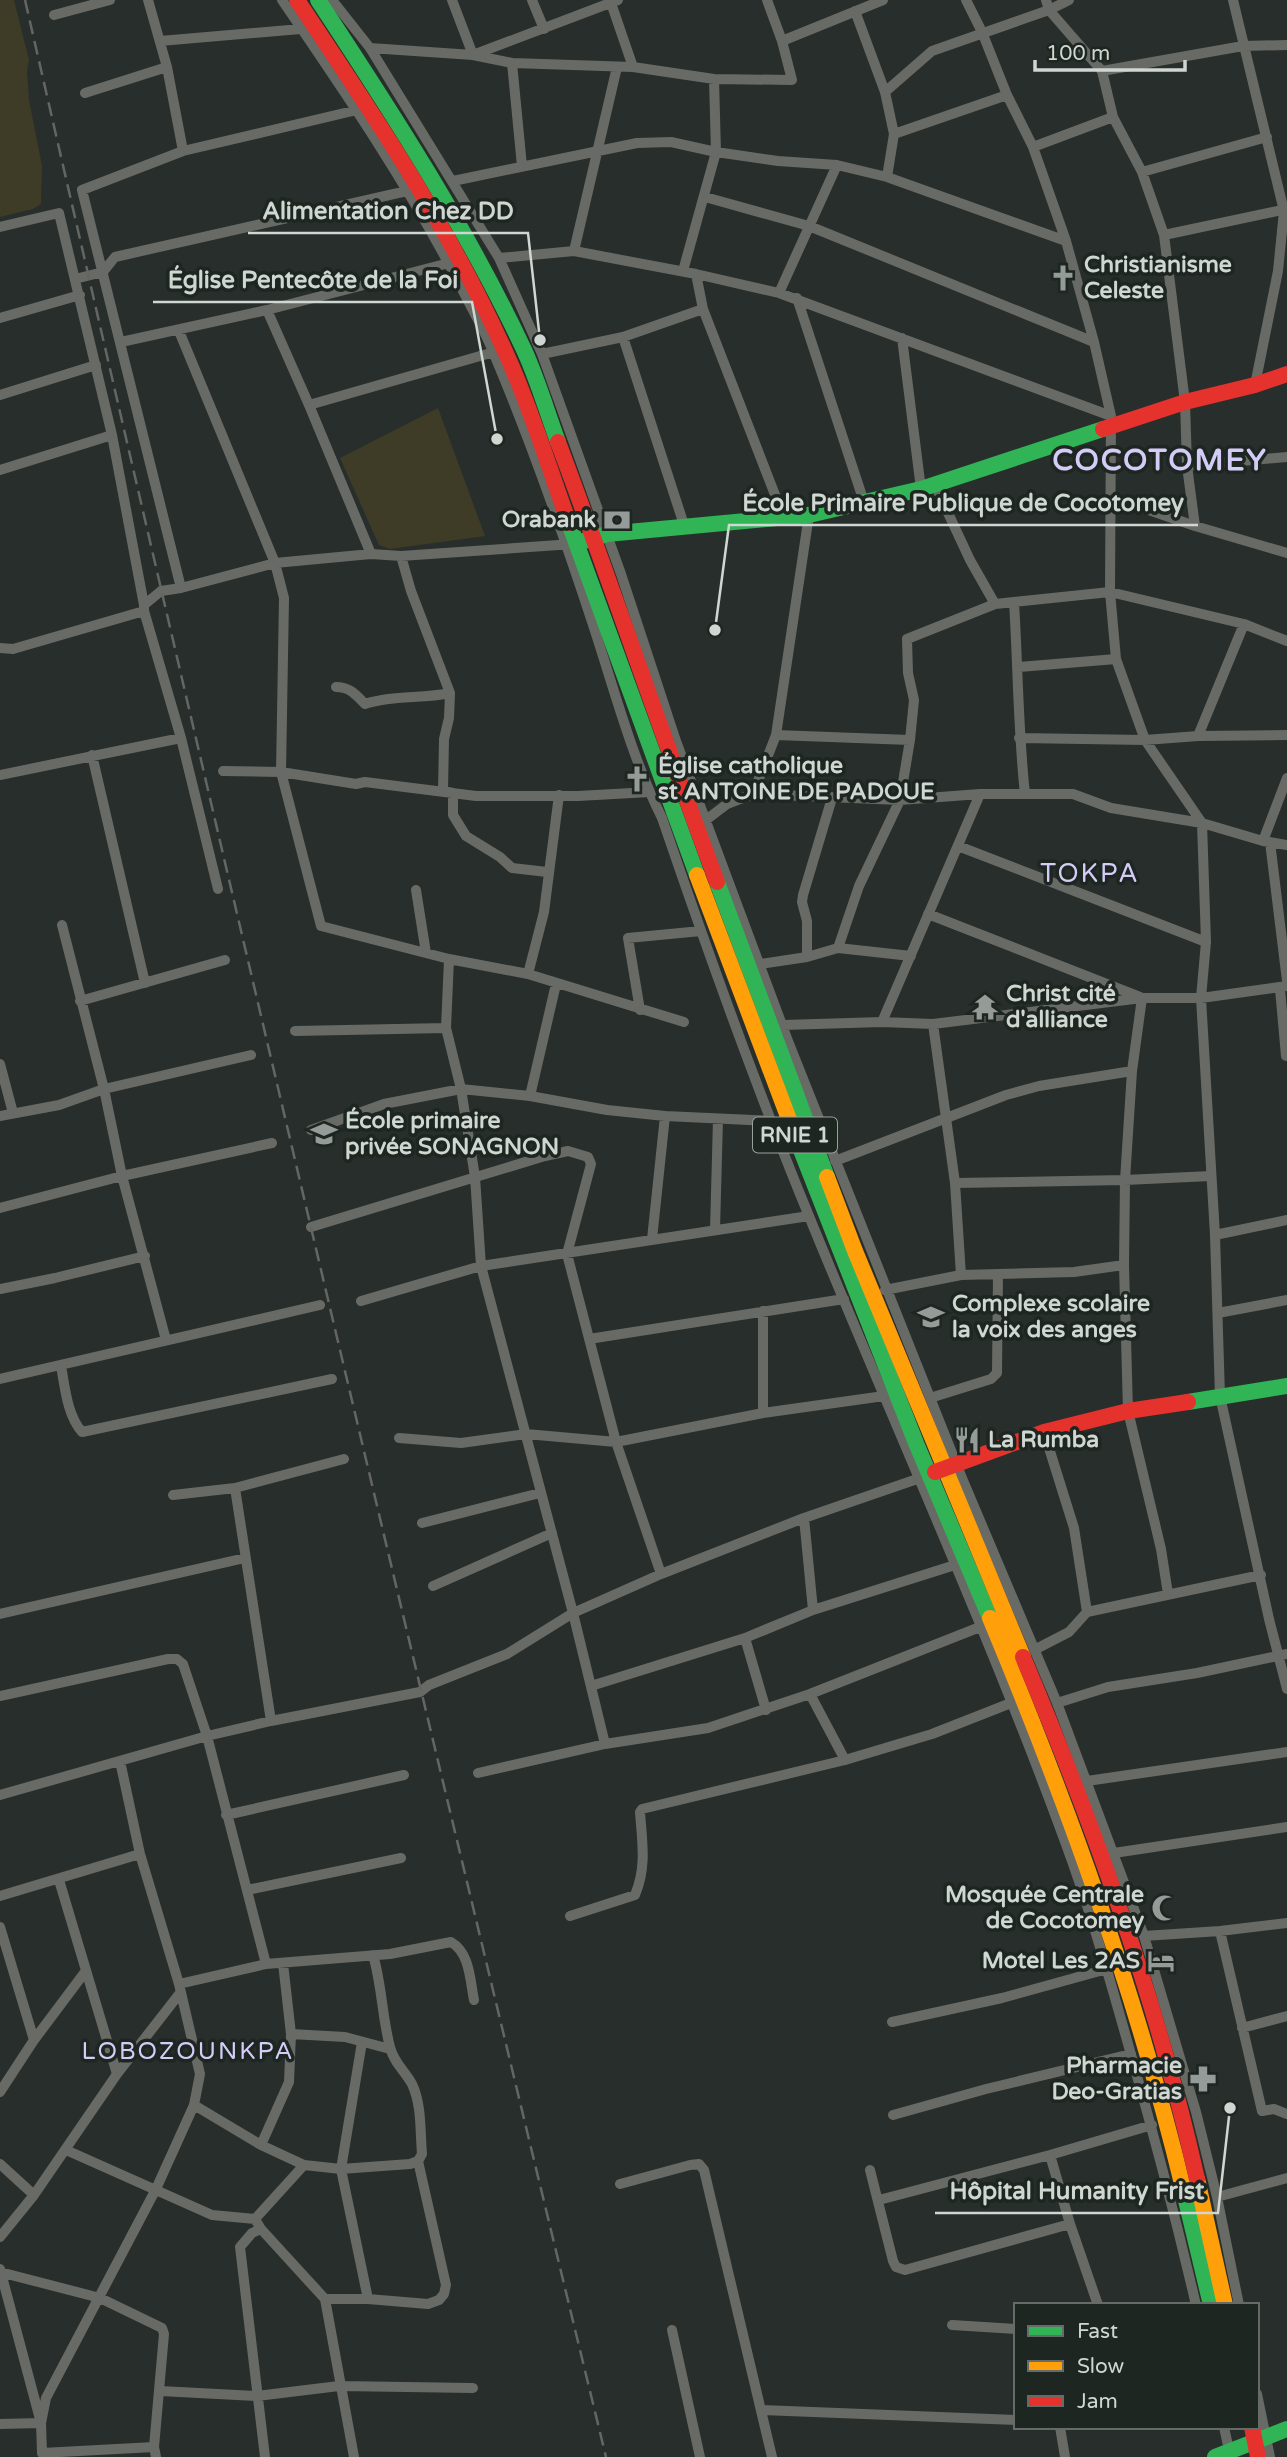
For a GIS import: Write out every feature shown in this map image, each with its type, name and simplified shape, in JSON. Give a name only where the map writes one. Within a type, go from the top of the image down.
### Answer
[{"type":"main road","name":"RNIE 1","points":[[297,0],[396,149],[463,266],[509,359],[571,544],[761,1049],[937,1471],[1049,1719],[1124,1920],[1184,2122],[1226,2303]]},
{"type":"main road","name":"RNIE 1","points":[[317,0],[411,142],[478,257],[526,355],[601,536],[665,745],[1093,1880],[1169,2128],[1210,2303]]},
{"type":"main road","points":[[571,544],[601,536],[809,515],[928,487],[1111,421],[1255,385],[1287,374]]},
{"type":"main road","points":[[937,1471],[1044,1432],[1128,1411],[1287,1385]]},
{"type":"main road","points":[[1239,2429],[1244,2448],[1287,2429]]},
{"type":"street","points":[[54,15],[110,0]]},
{"type":"street","points":[[148,0],[167,67],[183,151]]},
{"type":"street","points":[[282,0],[357,110],[407,191],[449,263],[494,352],[571,544],[650,792],[662,818],[746,1054],[809,1216],[884,1396],[937,1471],[1036,1649],[1144,1936],[1184,2065],[1217,2197],[1239,2303]]},
{"type":"street","points":[[332,0],[370,48],[499,258],[542,354],[601,536],[676,741],[835,1161],[930,1398],[937,1471],[955,1565],[1073,1864],[1107,1969],[1152,2125],[1196,2303]]},
{"type":"street","points":[[452,0],[473,55]]},
{"type":"street","points":[[532,0],[544,29]]},
{"type":"street","points":[[370,48],[473,55],[512,63],[633,67],[714,79],[792,80],[767,0]]},
{"type":"street","points":[[782,41],[883,0]]},
{"type":"street","points":[[966,0],[1033,147],[1066,241],[1094,342],[1111,421],[1110,592],[1116,659],[1145,740],[1202,823],[1206,942],[1201,998],[1220,1396],[1269,1619],[1283,1655],[1287,1689]]},
{"type":"street","points":[[885,92],[932,51],[1047,5],[1069,0]]},
{"type":"street","points":[[1233,0],[1285,210],[1283,272],[1255,385]]},
{"type":"street","points":[[473,55],[613,1],[633,67]]},
{"type":"street","points":[[1047,5],[1102,71],[1113,117],[1142,172],[1164,235],[1185,402],[1187,466],[1195,526]]},
{"type":"street","points":[[855,11],[885,92],[894,134],[887,177]]},
{"type":"street","points":[[160,41],[301,29]]},
{"type":"street","points":[[1102,71],[1243,46],[1287,45]]},
{"type":"street","points":[[512,63],[522,166]]},
{"type":"street","points":[[85,93],[167,67]]},
{"type":"street","points":[[574,251],[617,67]]},
{"type":"street","points":[[683,271],[716,152],[714,79]]},
{"type":"street","points":[[894,134],[1007,95]]},
{"type":"street","points":[[181,588],[82,190],[183,151],[357,110]]},
{"type":"street","points":[[1033,147],[1113,117]]},
{"type":"street","points":[[1142,172],[1267,136]]},
{"type":"street","points":[[453,181],[599,150],[653,141],[671,142],[778,161],[836,165],[887,177],[1066,241]]},
{"type":"street","points":[[779,293],[836,165]]},
{"type":"street","points":[[75,279],[103,272],[115,257],[407,191]]},
{"type":"street","points":[[705,197],[809,226],[1094,342]]},
{"type":"street","points":[[1164,235],[1285,210]]},
{"type":"street","points":[[0,227],[59,213],[112,435],[144,608],[181,738],[218,889]]},
{"type":"street","points":[[499,258],[574,251],[683,271],[779,293],[902,338],[1111,421]]},
{"type":"street","points":[[121,342],[267,310],[449,263]]},
{"type":"street","points":[[695,274],[703,309],[784,518]]},
{"type":"street","points":[[0,318],[80,295]]},
{"type":"street","points":[[797,298],[864,502]]},
{"type":"street","points":[[542,354],[623,337],[703,309]]},
{"type":"street","points":[[267,310],[371,554]]},
{"type":"street","points":[[179,331],[275,563],[284,598],[281,772],[321,926],[449,960],[528,974],[684,1022]]},
{"type":"street","points":[[623,337],[685,528]]},
{"type":"street","points":[[902,338],[928,487],[995,604]]},
{"type":"street","points":[[309,405],[494,352]]},
{"type":"street","points":[[0,395],[96,365]]},
{"type":"street","points":[[0,470],[112,435]]},
{"type":"street","points":[[1187,466],[1287,457]]},
{"type":"street","points":[[1111,497],[1195,526],[1287,553]]},
{"type":"street","points":[[753,794],[776,735],[809,515]]},
{"type":"street","points":[[0,648],[13,649],[144,608],[161,591],[275,563],[371,554],[401,556],[571,544]]},
{"type":"street","points":[[401,556],[411,591],[450,693],[449,718],[444,739],[443,791]]},
{"type":"street","points":[[838,948],[859,886],[900,800],[914,700],[908,673],[907,639],[995,604],[1110,592],[1244,624],[1287,641]]},
{"type":"street","points":[[1014,602],[1019,738],[1025,794]]},
{"type":"street","points":[[1198,736],[1244,624]]},
{"type":"street","points":[[1018,667],[1116,659]]},
{"type":"street","points":[[336,687],[345,687],[352,691],[365,704],[379,700],[431,697],[450,693]]},
{"type":"street","points":[[1019,738],[1145,740],[1287,734]]},
{"type":"street","points":[[776,735],[910,740]]},
{"type":"street","points":[[0,775],[181,738]]},
{"type":"street","points":[[92,755],[145,983]]},
{"type":"street","points":[[223,771],[281,772],[356,784],[365,782],[476,796],[579,796],[650,792]]},
{"type":"street","points":[[1286,1056],[1285,985],[1267,842],[1287,778]]},
{"type":"street","points":[[443,791],[453,793],[453,815],[466,836],[500,857],[512,868],[547,872]]},
{"type":"street","points":[[706,820],[727,804],[753,794],[900,800],[980,794],[1073,794],[1111,808],[1202,823],[1267,842],[1287,845]]},
{"type":"street","points":[[882,1022],[980,794]]},
{"type":"street","points":[[528,974],[544,912],[547,872],[559,795]]},
{"type":"street","points":[[807,957],[807,921],[803,895],[832,798]]},
{"type":"street","points":[[958,846],[1206,942]]},
{"type":"street","points":[[416,890],[426,953]]},
{"type":"street","points":[[928,914],[1142,998]]},
{"type":"street","points":[[62,926],[104,1089],[122,1176],[166,1340]]},
{"type":"street","points":[[640,1010],[628,938],[701,931]]},
{"type":"street","points":[[760,964],[807,957],[838,948],[911,956]]},
{"type":"street","points":[[80,1000],[225,960]]},
{"type":"street","points":[[449,960],[446,1027],[461,1089],[475,1177],[481,1266],[605,1744]]},
{"type":"street","points":[[530,1097],[556,984]]},
{"type":"street","points":[[783,1025],[882,1022],[933,1024],[1142,998],[1201,998],[1285,985]]},
{"type":"street","points":[[1142,998],[1132,1071],[1125,1180],[1124,1265],[1128,1411],[1161,1549],[1168,1594]]},
{"type":"street","points":[[933,1024],[955,1183],[961,1275]]},
{"type":"street","points":[[295,1031],[446,1027]]},
{"type":"street","points":[[0,1115],[59,1105],[104,1089],[251,1055]]},
{"type":"street","points":[[0,1064],[13,1113]]},
{"type":"street","points":[[835,1161],[946,1117],[1038,1086],[1132,1071]]},
{"type":"street","points":[[311,1130],[384,1104],[461,1089],[665,1116],[772,1121]]},
{"type":"street","points":[[652,1238],[665,1116]]},
{"type":"street","points":[[715,1230],[718,1119]]},
{"type":"street","points":[[0,1208],[122,1176],[272,1143]]},
{"type":"street","points":[[312,1227],[568,1151],[588,1157],[591,1164],[567,1254],[616,1442],[661,1574]]},
{"type":"street","points":[[955,1183],[1125,1180],[1211,1175]]},
{"type":"street","points":[[361,1301],[481,1266],[809,1216]]},
{"type":"street","points":[[1214,1235],[1287,1220]]},
{"type":"street","points":[[0,1289],[55,1279],[145,1256]]},
{"type":"street","points":[[885,1290],[961,1275],[1074,1272],[1124,1265]]},
{"type":"street","points":[[930,1398],[991,1379],[997,1373],[999,1275]]},
{"type":"street","points":[[589,1339],[844,1300]]},
{"type":"street","points":[[1218,1313],[1287,1300]]},
{"type":"street","points":[[0,1379],[320,1305]]},
{"type":"street","points":[[763,1311],[763,1413]]},
{"type":"street","points":[[61,1366],[75,1425],[82,1432],[332,1379]]},
{"type":"street","points":[[399,1438],[461,1443],[526,1434],[616,1442],[763,1413],[884,1396]]},
{"type":"street","points":[[1044,1432],[1074,1528],[1087,1612]]},
{"type":"street","points":[[173,1495],[235,1488],[344,1459]]},
{"type":"street","points":[[0,1795],[207,1736],[420,1692],[429,1685],[507,1654],[573,1613],[661,1574],[804,1518],[937,1471]]},
{"type":"street","points":[[235,1488],[271,1721]]},
{"type":"street","points":[[422,1523],[540,1493]]},
{"type":"street","points":[[804,1518],[813,1610]]},
{"type":"street","points":[[433,1586],[552,1533]]},
{"type":"street","points":[[0,1614],[245,1558]]},
{"type":"street","points":[[591,1686],[746,1638],[813,1610],[955,1565]]},
{"type":"street","points":[[1036,1649],[1069,1632],[1087,1612],[1261,1575]]},
{"type":"street","points":[[478,1773],[605,1744],[708,1728],[810,1694],[980,1627]]},
{"type":"street","points":[[746,1638],[766,1710]]},
{"type":"street","points":[[1057,1703],[1108,1687],[1283,1655]]},
{"type":"street","points":[[0,1696],[177,1659],[183,1664],[207,1736],[266,1964]]},
{"type":"street","points":[[810,1694],[845,1760]]},
{"type":"street","points":[[570,1916],[635,1895],[643,1874],[639,1812],[642,1809],[845,1760],[932,1734],[1011,1703]]},
{"type":"street","points":[[1087,1781],[1287,1752]]},
{"type":"street","points":[[41,2455],[41,2423],[46,2398],[156,2189],[194,2105],[200,2074],[179,1989],[140,1854],[120,1761]]},
{"type":"street","points":[[226,1815],[404,1775]]},
{"type":"street","points":[[1114,1853],[1287,1827]]},
{"type":"street","points":[[0,1896],[140,1854]]},
{"type":"street","points":[[247,1890],[401,1858]]},
{"type":"street","points":[[59,1880],[117,2074]]},
{"type":"street","points":[[1144,1936],[1287,1923]]},
{"type":"street","points":[[0,1927],[34,2040]]},
{"type":"street","points":[[1220,1931],[1262,2111],[1274,2109],[1287,2114]]},
{"type":"street","points":[[0,2237],[66,2150],[179,1989],[266,1964],[373,1955],[452,1942],[465,1956],[474,2000]]},
{"type":"street","points":[[194,2105],[261,2145],[304,2165],[341,2169],[410,2164],[418,2161],[422,2154],[418,2109],[412,2084],[398,2067],[390,2049],[373,1955]]},
{"type":"street","points":[[261,2145],[289,2082],[290,2034],[283,1963]]},
{"type":"street","points":[[892,2022],[1002,1998],[1107,1969]]},
{"type":"street","points":[[0,2092],[34,2040],[85,1972]]},
{"type":"street","points":[[1242,2028],[1287,2016]]},
{"type":"street","points":[[290,2034],[345,2038],[390,2049]]},
{"type":"street","points":[[362,2042],[341,2169],[368,2299]]},
{"type":"street","points":[[893,2115],[1130,2054]]},
{"type":"street","points":[[879,2200],[1152,2125]]},
{"type":"street","points":[[66,2150],[212,2215],[258,2224],[325,2300],[354,2457]]},
{"type":"street","points":[[1050,2155],[1097,2303]]},
{"type":"street","points":[[325,2300],[368,2299],[428,2304],[439,2300],[444,2294],[446,2285],[418,2161]]},
{"type":"street","points":[[0,2164],[34,2194]]},
{"type":"street","points":[[620,2184],[690,2165],[699,2164],[704,2170],[772,2457]]},
{"type":"street","points":[[265,2457],[240,2247],[304,2165]]},
{"type":"street","points":[[870,2170],[893,2261],[896,2267],[905,2270],[1070,2224]]},
{"type":"street","points":[[1217,2197],[1287,2178]]},
{"type":"street","points":[[0,2270],[100,2298],[162,2328],[164,2334],[155,2452],[41,2455]]},
{"type":"street","points":[[0,2270],[41,2423]]},
{"type":"street","points":[[952,2325],[1014,2329]]},
{"type":"street","points":[[671,2330],[700,2457]]},
{"type":"street","points":[[160,2391],[257,2396],[339,2386],[473,2388]]},
{"type":"street","points":[[41,2455],[46,2398]]},
{"type":"street","points":[[761,2410],[1014,2420]]},
{"type":"street","points":[[0,2424],[41,2423]]},
{"type":"street","points":[[1060,2429],[1065,2457]]},
{"type":"street","points":[[1226,2429],[1244,2448],[1270,2457]]},
{"type":"street","points":[[1244,2448],[1249,2429]]},
{"type":"shaded area","points":[[0,0],[14,0],[29,60],[29,100],[42,166],[41,204],[33,209],[0,217]]},
{"type":"shaded area","points":[[438,408],[485,536],[390,549],[379,545],[340,458]]},
{"type":"railway","points":[[25,0],[311,1229],[606,2457]]},
{"type":"traffic: fast","points":[[318,0],[401,129],[479,261],[525,352],[558,442]]},
{"type":"traffic: fast","points":[[584,541],[607,534],[809,515],[921,489],[1103,429]]},
{"type":"traffic: fast","points":[[569,523],[697,875]]},
{"type":"traffic: fast","points":[[717,882],[827,1177]]},
{"type":"traffic: fast","points":[[790,1122],[916,1443],[990,1618]]},
{"type":"traffic: fast","points":[[1188,1402],[1287,1386]]},
{"type":"traffic: fast","points":[[1184,2192],[1211,2303]]},
{"type":"traffic: fast","points":[[1215,2457],[1287,2429]]},
{"type":"traffic: slow","points":[[697,875],[790,1122]]},
{"type":"traffic: slow","points":[[827,1177],[1023,1657]]},
{"type":"traffic: slow","points":[[990,1618],[1047,1759],[1099,1901],[1145,2046],[1184,2192]]},
{"type":"traffic: slow","points":[[1197,2179],[1225,2303]]},
{"type":"traffic: jam","points":[[297,0],[410,174],[486,311],[517,378],[569,523]]},
{"type":"traffic: jam","points":[[1103,429],[1185,402],[1255,385],[1287,374]]},
{"type":"traffic: jam","points":[[558,442],[717,882]]},
{"type":"traffic: jam","points":[[935,1472],[1044,1432],[1128,1411],[1188,1402]]},
{"type":"traffic: jam","points":[[1023,1657],[1075,1785],[1122,1914],[1163,2046],[1197,2179]]},
{"type":"traffic: jam","points":[[1252,2429],[1258,2457]]},
{"type":"place","name":"Christianisme Celeste","points":[[1063,278]]},
{"type":"place","name":"Alimentation Chez DD","points":[[540,340]]},
{"type":"place","name":"Église Pentecôte de la Foi","points":[[497,439]]},
{"type":"place","name":"Orabank","points":[[617,520]]},
{"type":"place","name":"École Primaire Publique de Cocotomey","points":[[715,630]]},
{"type":"place","name":"Église catholique st ANTOINE DE PADOUE","points":[[637,779]]},
{"type":"place","name":"Christ cité d'alliance","points":[[985,1007]]},
{"type":"place","name":"École primaire privée SONAGNON","points":[[324,1134]]},
{"type":"place","name":"Complexe scolaire la voix des anges","points":[[931,1317]]},
{"type":"place","name":"La Rumba","points":[[967,1440]]},
{"type":"place","name":"Mosquée Centrale de Cocotomey","points":[[1165,1908]]},
{"type":"place","name":"Motel Les 2AS","points":[[1161,1961]]},
{"type":"place","name":"Pharmacie Deo-Gratias","points":[[1203,2079]]},
{"type":"place","name":"Hôpital Humanity Frist","points":[[1230,2108]]},
{"type":"district","name":"COCOTOMEY","points":[[1160,460]]},
{"type":"district","name":"TOKPA","points":[[1090,873]]},
{"type":"district","name":"LOBOZOUNKPA","points":[[188,2051]]}]
